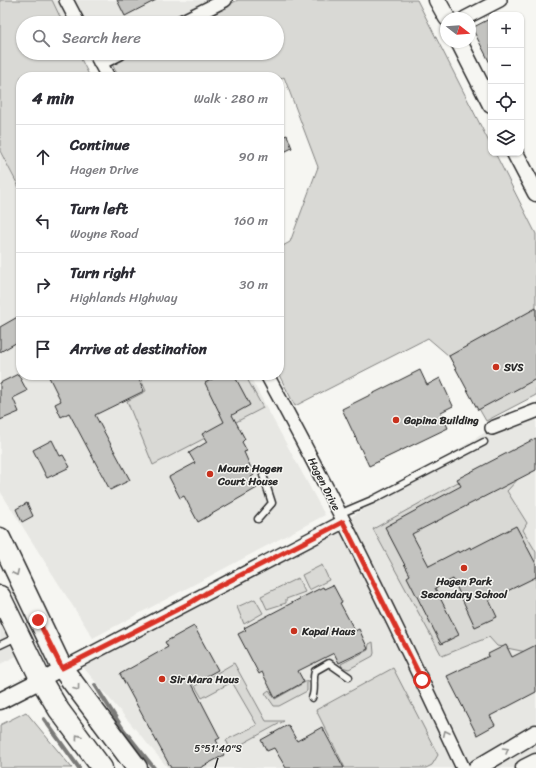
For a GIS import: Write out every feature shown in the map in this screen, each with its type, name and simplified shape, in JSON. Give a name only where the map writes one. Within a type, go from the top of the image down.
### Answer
[{"type":"main road","points":[[0,538],[62,668],[137,768]]},
{"type":"main road","points":[[0,596],[41,680],[59,710],[102,768]]},
{"type":"street","points":[[66,0],[74,16]]},
{"type":"street","points":[[193,16],[225,0]]},
{"type":"street","points":[[437,0],[444,12]]},
{"type":"street","points":[[476,12],[500,0]]},
{"type":"street","points":[[462,48],[488,99]]},
{"type":"street","points":[[98,60],[105,72]]},
{"type":"street","points":[[517,156],[536,194]]},
{"type":"street","name":"Hagen Drive","points":[[269,380],[406,646],[463,768]]},
{"type":"street","points":[[492,428],[536,411]]},
{"type":"street","points":[[0,701],[190,603],[341,518]]},
{"type":"street","points":[[477,768],[536,733]]},
{"type":"street","points":[[524,768],[536,762]]},
{"type":"lane","points":[[341,518],[372,500],[484,442]]},
{"type":"lane","points":[[258,519],[272,503],[263,475]]},
{"type":"lane","points":[[0,645],[20,635]]},
{"type":"lane","points":[[312,698],[315,690],[312,681],[315,671],[329,663],[349,677]]},
{"type":"shaded area","points":[[0,0],[52,0],[60,16],[16,16],[16,60],[82,60],[88,72],[16,72],[16,181],[0,151]]},
{"type":"shaded area","points":[[52,0],[225,0],[193,16],[60,16]]},
{"type":"shaded area","points":[[238,0],[417,0],[488,140],[488,156],[497,156],[536,234],[536,395],[486,421],[449,356],[428,338],[295,406],[282,380],[284,380],[284,245],[290,242],[318,167],[284,77],[284,72],[116,72],[110,61],[284,60],[284,16],[205,16]]},
{"type":"shaded area","points":[[0,153],[16,182],[16,380],[252,380],[325,515],[93,638],[0,491]]},
{"type":"shaded area","points":[[141,380],[248,380],[263,408],[153,465],[127,401],[146,391]]},
{"type":"shaded area","points":[[536,411],[536,768],[168,768],[83,667],[190,603],[343,522],[492,428]]},
{"type":"shaded area","name":"Hagen Park Secondary School","points":[[505,456],[518,479],[507,491],[527,523],[523,530],[536,552],[536,654],[497,646],[489,637],[442,656],[373,529]]},
{"type":"shaded area","points":[[322,565],[329,580],[309,590],[302,575]]},
{"type":"shaded area","points":[[298,578],[305,592],[286,599],[286,603],[267,609],[261,596]]},
{"type":"shaded area","points":[[0,582],[25,627],[23,653],[0,664]]},
{"type":"shaded area","points":[[255,599],[263,613],[244,624],[237,607]]},
{"type":"shaded area","points":[[373,642],[373,656],[349,669],[342,667],[341,664],[368,650],[369,644]]},
{"type":"shaded area","points":[[234,663],[266,721],[284,721],[231,750],[226,740],[257,725],[232,682],[202,698],[195,686]]},
{"type":"shaded area","points":[[393,668],[438,755],[432,765],[426,768],[345,768],[316,710]]},
{"type":"shaded area","points":[[307,681],[307,691],[279,706],[274,706],[265,693],[269,690],[275,699]]},
{"type":"shaded area","points":[[26,712],[72,768],[0,768],[0,725]]},
{"type":"building","points":[[117,0],[156,0],[125,16]]},
{"type":"building","points":[[488,20],[488,59],[476,36],[476,26]]},
{"type":"building","points":[[287,135],[292,148],[284,152],[284,136]]},
{"type":"building","name":"SVS","points":[[536,308],[536,379],[478,410],[449,356]]},
{"type":"building","points":[[16,318],[16,343],[0,352],[0,327]]},
{"type":"building","name":"Gapina Building","points":[[420,370],[427,385],[440,378],[453,406],[441,412],[448,428],[369,466],[342,409]]},
{"type":"building","points":[[16,375],[16,380],[21,380],[27,391],[13,398],[19,412],[0,420],[0,383]]},
{"type":"building","points":[[50,380],[139,380],[144,391],[95,415],[130,480],[110,490],[69,413],[61,417],[55,404],[61,401]]},
{"type":"building","name":"Mount Hagen Court House","points":[[211,380],[237,380],[250,405],[232,415],[245,439],[242,442],[247,451],[244,452],[254,475],[251,477],[257,488],[198,522],[184,496],[180,498],[169,477],[195,463],[189,453],[207,442],[202,434],[224,422],[205,383]]},
{"type":"building","points":[[536,438],[536,470],[412,534],[429,566],[458,551],[459,553],[470,547],[471,549],[516,526],[536,564],[536,577],[489,600],[497,617],[475,627],[453,579],[435,588],[459,635],[441,644],[407,577],[410,575],[385,527],[461,486],[457,479]]},
{"type":"building","points":[[52,440],[60,456],[63,455],[70,467],[47,478],[33,450]]},
{"type":"building","points":[[27,503],[33,516],[22,522],[16,509]]},
{"type":"building","name":"Kapal Haus","points":[[333,585],[342,602],[340,603],[355,631],[359,629],[368,649],[339,663],[334,653],[298,671],[304,682],[275,698],[262,672],[259,674],[238,634],[246,630],[244,628],[305,596],[323,587],[324,589]]},
{"type":"building","name":"Sir Mara Haus","points":[[194,626],[218,670],[192,684],[220,738],[216,740],[224,755],[200,768],[171,768],[120,674],[168,647],[165,642]]},
{"type":"building","points":[[506,645],[512,657],[536,645],[536,692],[490,716],[495,725],[477,735],[447,676],[489,656],[488,654]]},
{"type":"building","points":[[288,725],[297,741],[322,727],[344,768],[286,768],[274,748],[267,751],[261,740]]},
{"type":"waterway","points":[[95,685],[123,729],[154,768]]},
{"type":"waterway","points":[[44,719],[79,768]]},
{"type":"place","name":"SVS","points":[[496,367]]},
{"type":"place","name":"Gapina Building","points":[[396,420]]},
{"type":"place","name":"Mount Hagen Court House","points":[[210,474]]},
{"type":"place","name":"Hagen Park Secondary School","points":[[464,568]]},
{"type":"place","name":"Kapal Haus","points":[[294,631]]},
{"type":"place","name":"Sir Mara Haus","points":[[162,679]]},
{"type":"route","points":[[38,620],[62,668],[190,603],[325,530],[343,522],[422,680]]}]
